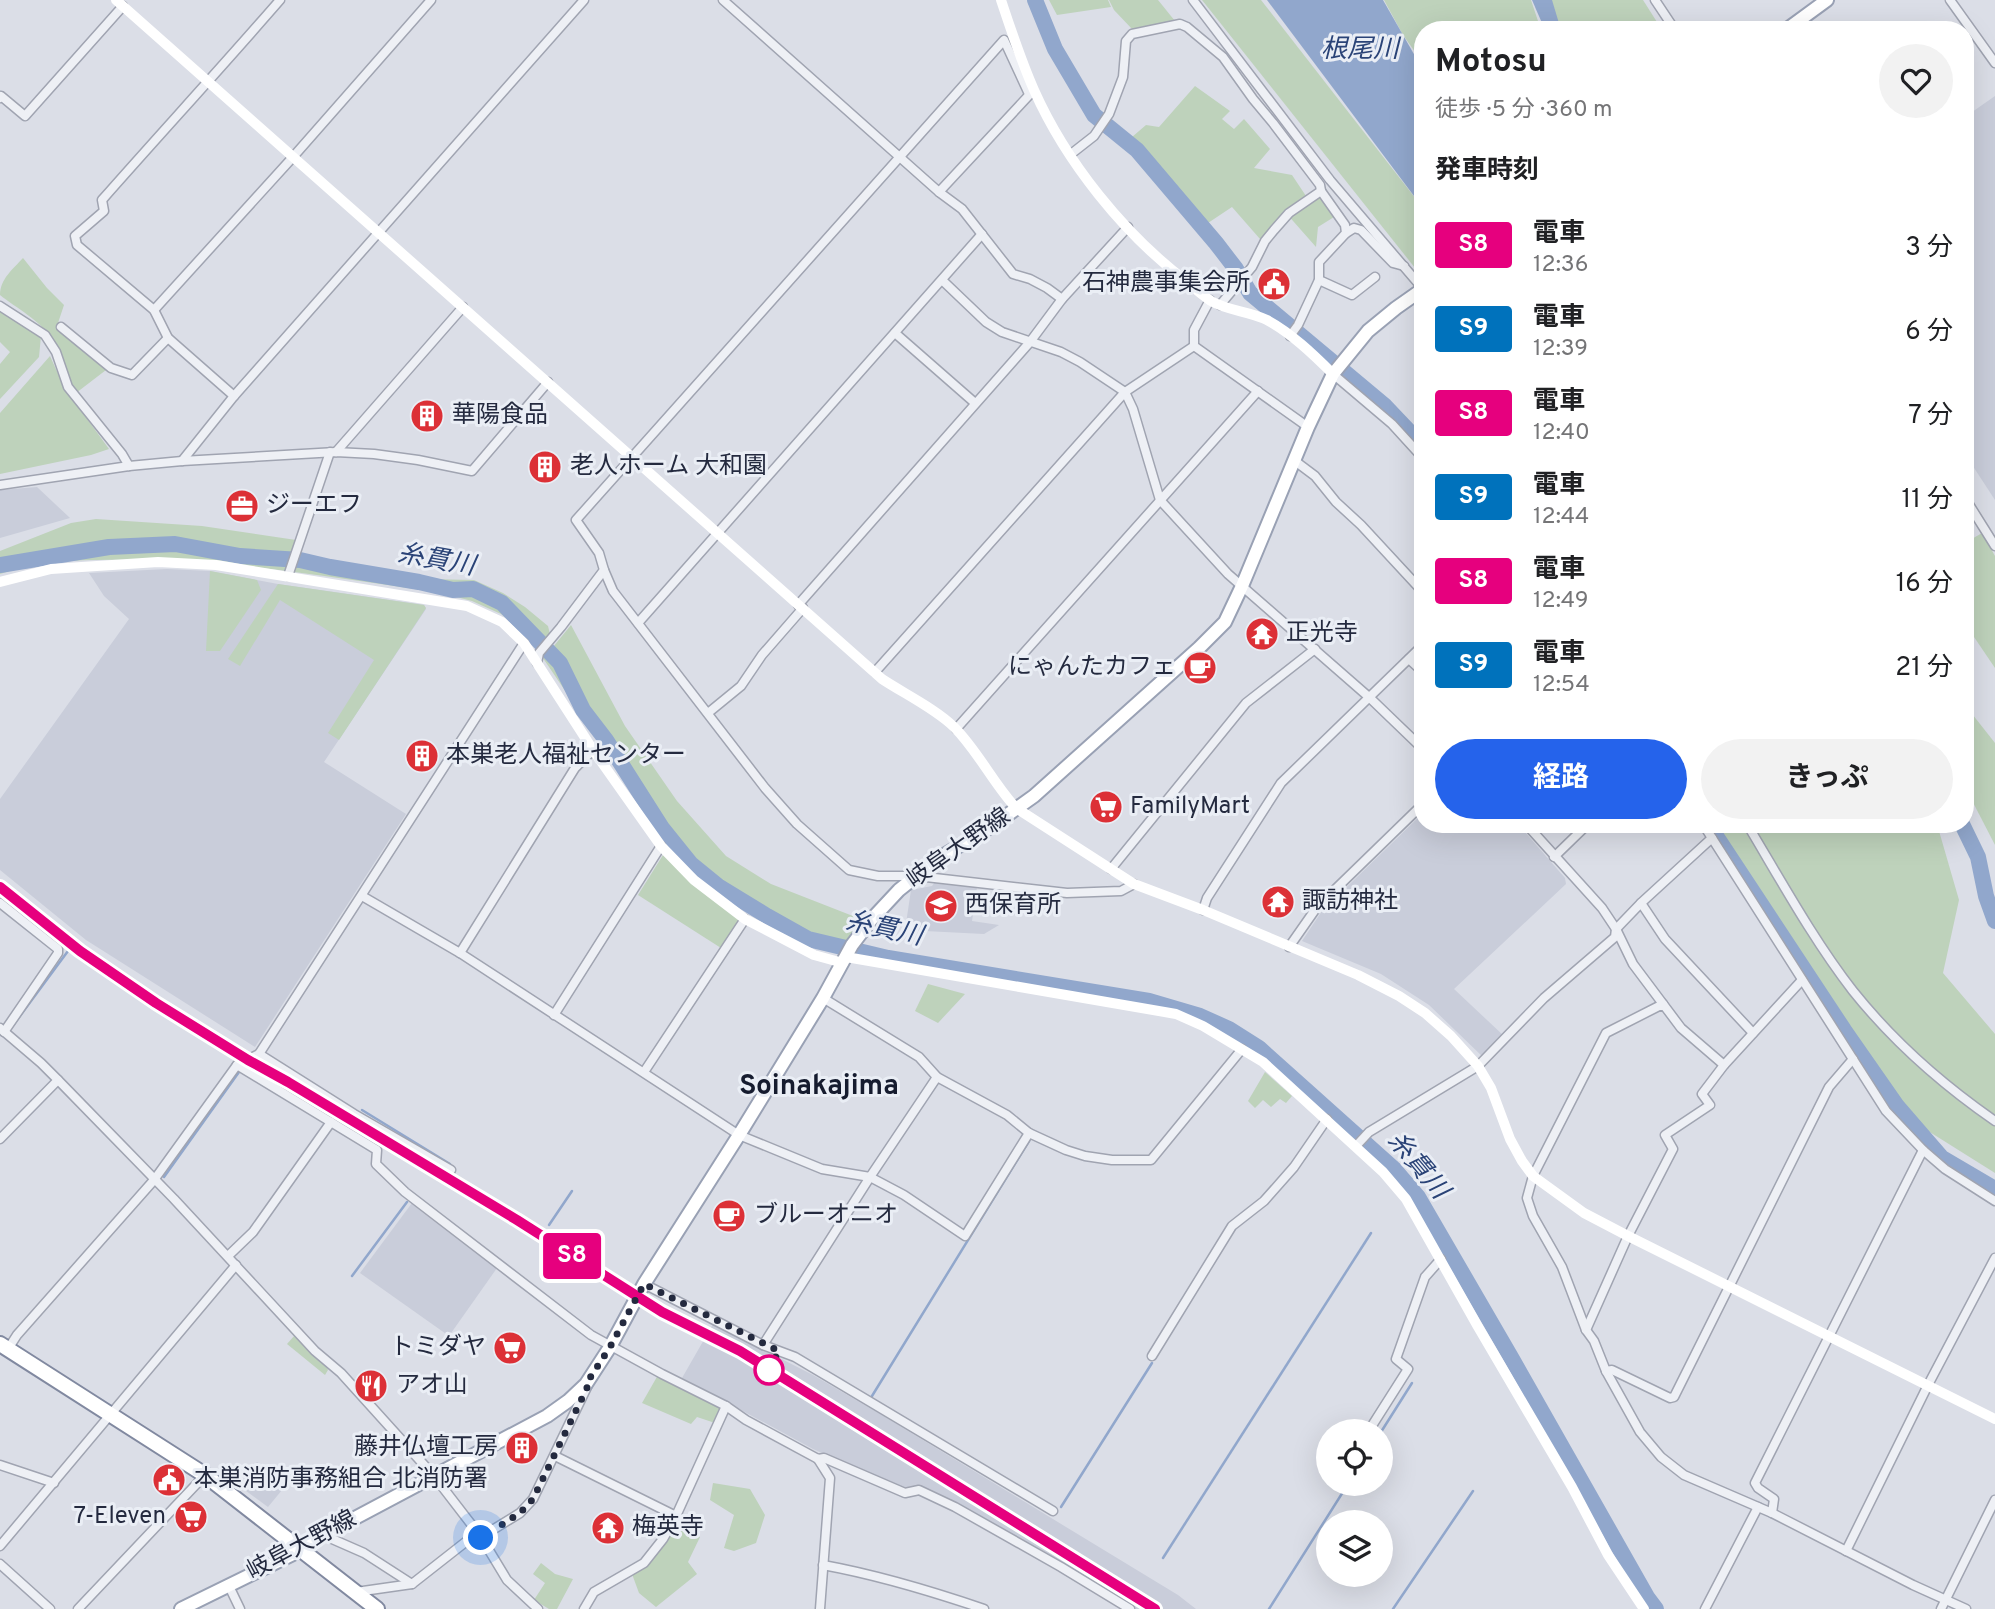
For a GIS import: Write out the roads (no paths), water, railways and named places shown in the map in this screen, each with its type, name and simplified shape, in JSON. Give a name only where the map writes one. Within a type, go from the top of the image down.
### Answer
[{"type":"highway","points":[[4,1346],[205,1475],[377,1609]]},
{"type":"main road","points":[[1798,21],[1827,0]]},
{"type":"main road","name":"岐阜大野線","points":[[181,1609],[301,1550],[323,1535],[547,1416],[586,1384],[610,1347],[644,1284],[739,1135],[852,945],[871,920],[899,890],[939,858],[989,828],[1034,796],[1225,622],[1308,426],[1337,368],[1368,331],[1414,295]]},
{"type":"street","points":[[234,396],[168,338],[154,310],[77,245],[75,236],[104,211],[102,200],[280,0]]},
{"type":"street","points":[[154,310],[431,0]]},
{"type":"street","points":[[182,461],[234,396],[584,0]]},
{"type":"street","points":[[723,0],[939,192],[962,209],[1013,274],[1038,283],[1062,299]]},
{"type":"street","points":[[1001,0],[1032,93]]},
{"type":"street","points":[[1192,0],[1330,180],[1414,278]]},
{"type":"street","points":[[1656,0],[1669,21]]},
{"type":"street","points":[[1950,0],[1965,21]]},
{"type":"street","points":[[0,98],[1,96],[24,116],[120,3],[875,672],[949,722],[1016,808],[1134,884],[1358,975],[1399,996],[1425,1013],[1451,1036],[1478,1066],[1491,1088],[1510,1139],[1533,1176],[1584,1213],[1995,1419]]},
{"type":"street","points":[[1071,155],[1094,136],[1109,114],[1123,76],[1125,41],[1132,34],[1180,24],[1223,57],[1320,185],[1321,191],[1345,225],[1346,233]]},
{"type":"street","points":[[1974,34],[1995,63]]},
{"type":"street","points":[[1134,884],[1121,891],[1067,893],[917,876],[878,876],[849,870],[797,824],[765,788],[613,591],[599,553],[576,520],[1003,40],[1071,155],[1128,228],[1161,262],[1215,303],[1266,319],[1337,368],[1414,448]]},
{"type":"street","points":[[939,192],[1032,93]]},
{"type":"street","points":[[1195,346],[1194,330],[1215,303],[1252,267],[1265,241],[1289,214],[1321,191]]},
{"type":"street","points":[[708,713],[741,687],[800,606],[1030,342],[1062,299],[1128,228]]},
{"type":"street","points":[[1291,335],[1319,280],[1320,262],[1346,233],[1354,229],[1361,230],[1393,263],[1404,266]]},
{"type":"street","points":[[638,624],[982,234]]},
{"type":"street","points":[[1319,280],[1352,295],[1375,277]]},
{"type":"street","points":[[942,280],[986,322],[1002,332],[1061,352],[1125,392],[1133,409],[1160,500],[1228,574],[1370,698],[1414,740]]},
{"type":"street","points":[[0,306],[45,335],[56,352],[68,387],[129,466]]},
{"type":"street","points":[[289,572],[333,452],[463,307]]},
{"type":"street","points":[[61,327],[111,368],[132,375],[168,338]]},
{"type":"street","points":[[895,333],[975,403]]},
{"type":"street","points":[[1195,346],[1308,426]]},
{"type":"street","points":[[875,672],[1125,392],[1195,346]]},
{"type":"street","points":[[0,485],[129,466],[333,452],[396,457],[472,471],[548,382]]},
{"type":"street","points":[[956,729],[1258,391]]},
{"type":"street","points":[[1295,461],[1315,476],[1336,502],[1414,582]]},
{"type":"street","points":[[1974,512],[1995,546]]},
{"type":"street","points":[[0,582],[65,568],[158,562],[289,572],[467,606],[502,622],[538,658],[593,750],[662,846],[694,880],[745,919],[814,955],[1176,1014],[1263,1062],[1358,1144],[1406,1199],[1572,1487],[1608,1556],[1644,1609]]},
{"type":"street","points":[[538,658],[604,570]]},
{"type":"street","points":[[4,1346],[17,1335],[154,1180],[237,1065],[259,1054],[524,643]]},
{"type":"street","points":[[1111,869],[1246,703],[1315,649]]},
{"type":"street","points":[[1203,911],[1207,898],[1281,783],[1414,654]]},
{"type":"street","points":[[1409,659],[1414,664]]},
{"type":"street","points":[[460,953],[575,768],[593,750]]},
{"type":"street","points":[[1289,947],[1317,908],[1414,813]]},
{"type":"street","points":[[1534,833],[1602,908],[1633,964],[1681,1028],[1724,1065]]},
{"type":"street","points":[[1554,857],[1579,833]]},
{"type":"street","points":[[1709,833],[1886,1111],[1945,1169],[1995,1200]]},
{"type":"street","points":[[1752,833],[1786,890],[1853,990],[1902,1044],[1995,1121]]},
{"type":"street","points":[[1358,1144],[1366,1135],[1404,1110],[1478,1066],[1545,998],[1615,937],[1616,929],[1641,903],[1712,838]]},
{"type":"street","points":[[554,1015],[662,846]]},
{"type":"street","points":[[362,896],[460,953],[739,1135],[822,1169],[870,1177],[904,1195],[965,1236],[1029,1133]]},
{"type":"street","points":[[0,903],[58,949],[58,953],[2,1030],[58,1080],[228,1256],[315,1351],[341,1373],[434,1476],[479,1535],[507,1580],[538,1609]]},
{"type":"street","points":[[1641,903],[1665,939],[1753,1033]]},
{"type":"street","points":[[644,1072],[745,919]]},
{"type":"street","points":[[1586,1330],[1628,1236],[1673,1149],[1665,1135],[1710,1105],[1702,1094],[1724,1065],[1802,980]]},
{"type":"street","points":[[822,998],[919,1057],[937,1077],[1007,1115],[1029,1133],[1084,1156],[1112,1160],[1151,1160],[1242,1049]]},
{"type":"street","points":[[1663,1004],[1606,1033],[1533,1176],[1527,1199],[1533,1216],[1562,1267],[1586,1330],[1594,1341],[1606,1371],[1640,1432],[1670,1465],[1684,1475],[1772,1513],[1966,1609]]},
{"type":"street","points":[[259,1054],[354,1114],[451,1170]]},
{"type":"street","points":[[1606,1371],[1612,1370],[1670,1398],[1674,1397],[1829,1087],[1853,1059]]},
{"type":"street","points":[[237,1065],[377,1150],[376,1164],[405,1192],[592,1335],[610,1347],[726,1406],[746,1420],[818,1459],[830,1478],[820,1609]]},
{"type":"street","points":[[764,1345],[937,1077]]},
{"type":"street","points":[[0,1139],[58,1080]]},
{"type":"street","points":[[1152,1356],[1232,1226],[1264,1201],[1294,1167],[1327,1119]]},
{"type":"street","points":[[228,1256],[253,1232],[331,1122]]},
{"type":"street","points":[[1772,1513],[1774,1499],[1755,1483],[1923,1150]]},
{"type":"street","points":[[1846,1551],[1928,1385],[1995,1258]]},
{"type":"street","points":[[1376,1419],[1408,1369],[1396,1359],[1425,1277],[1441,1259]]},
{"type":"street","points":[[0,1546],[236,1265]]},
{"type":"street","points":[[644,1284],[764,1345],[794,1357],[1053,1511]]},
{"type":"street","points":[[356,1592],[412,1584],[479,1535],[520,1513],[533,1499],[555,1456],[587,1388],[586,1384]]},
{"type":"street","points":[[584,1609],[594,1592],[644,1563],[663,1539],[676,1517],[726,1406]]},
{"type":"street","points":[[555,1456],[676,1517]]},
{"type":"street","points":[[818,1459],[824,1458],[905,1493],[919,1490],[943,1501],[1061,1567],[1129,1609]]},
{"type":"street","points":[[0,1465],[54,1483]]},
{"type":"street","points":[[78,1609],[205,1475]]},
{"type":"street","points":[[1941,1609],[1995,1500]]},
{"type":"street","points":[[1705,1609],[1758,1507]]},
{"type":"street","points":[[323,1535],[364,1553],[412,1584]]},
{"type":"street","points":[[0,1564],[50,1609]]},
{"type":"street","points":[[823,1565],[925,1589],[983,1609]]},
{"type":"street","points":[[228,1584],[240,1609]]},
{"type":"water","name":"根尾川","points":[[1267,0],[1383,0],[1414,54],[1414,196]]},
{"type":"water","points":[[1532,0],[1552,0],[1558,21],[1541,21]]},
{"type":"waterway","points":[[1035,0],[1055,49],[1094,115],[1137,150],[1216,243],[1250,293],[1385,406],[1414,437]]},
{"type":"waterway","name":"糸貫川","points":[[0,565],[109,547],[175,544],[240,556],[300,560],[453,590],[473,589],[502,603],[560,663],[583,710],[606,740],[662,828],[691,864],[718,886],[767,916],[808,939],[888,958],[1149,1001],[1200,1016],[1229,1029],[1259,1048],[1394,1169],[1418,1197],[1656,1609]]},
{"type":"waterway","points":[[1714,833],[1897,1106],[1942,1158],[1995,1189]]},
{"type":"waterway","name":"根尾川","points":[[1966,833],[1978,857],[1986,896],[1995,921]]},
{"type":"waterway","points":[[14,1024],[68,951]]},
{"type":"waterway","points":[[164,1177],[239,1072]]},
{"type":"waterway","points":[[362,1110],[450,1164]]},
{"type":"waterway","points":[[872,1396],[1029,1141]]},
{"type":"waterway","points":[[549,1225],[572,1191]]},
{"type":"waterway","points":[[352,1276],[407,1202]]},
{"type":"waterway","points":[[1163,1558],[1371,1233]]},
{"type":"waterway","points":[[1061,1507],[1152,1363]]},
{"type":"waterway","points":[[1389,1419],[1412,1383]]},
{"type":"waterway","points":[[1393,1609],[1473,1491]]},
{"type":"waterway","points":[[1269,1609],[1340,1496]]},
{"type":"railway","points":[[0,887],[80,951],[155,1003],[517,1220],[662,1312],[740,1351],[1155,1609]]},
{"type":"train","name":"S8","points":[[0,887],[80,951],[156,1003],[517,1220],[662,1312],[740,1351],[1155,1609]]},
{"type":"place","name":"石神農事集会所","points":[[1274,284]]},
{"type":"place","name":"華陽食品","points":[[427,416]]},
{"type":"place","name":"老人ホーム 大和園","points":[[545,467]]},
{"type":"place","name":"ジーエフ","points":[[242,506]]},
{"type":"place","name":"正光寺","points":[[1262,634]]},
{"type":"place","name":"にゃんたカフェ","points":[[1200,668]]},
{"type":"place","name":"本巣老人福祉センター","points":[[422,756]]},
{"type":"place","name":"FamilyMart","points":[[1106,807]]},
{"type":"place","name":"諏訪神社","points":[[1278,902]]},
{"type":"place","name":"西保育所","points":[[941,906]]},
{"type":"place","name":"ブルーオニオ","points":[[729,1216]]},
{"type":"place","name":"トミダヤ","points":[[510,1348]]},
{"type":"place","name":"アオ山","points":[[371,1386]]},
{"type":"place","name":"藤井仏壇工房","points":[[522,1448]]},
{"type":"place","name":"本巣消防事務組合 北消防署","points":[[169,1480]]},
{"type":"place","name":"7-Eleven","points":[[191,1517]]},
{"type":"place","name":"梅英寺","points":[[608,1528]]},
{"type":"district","name":"Soinakajima","points":[[819,1087]]}]
